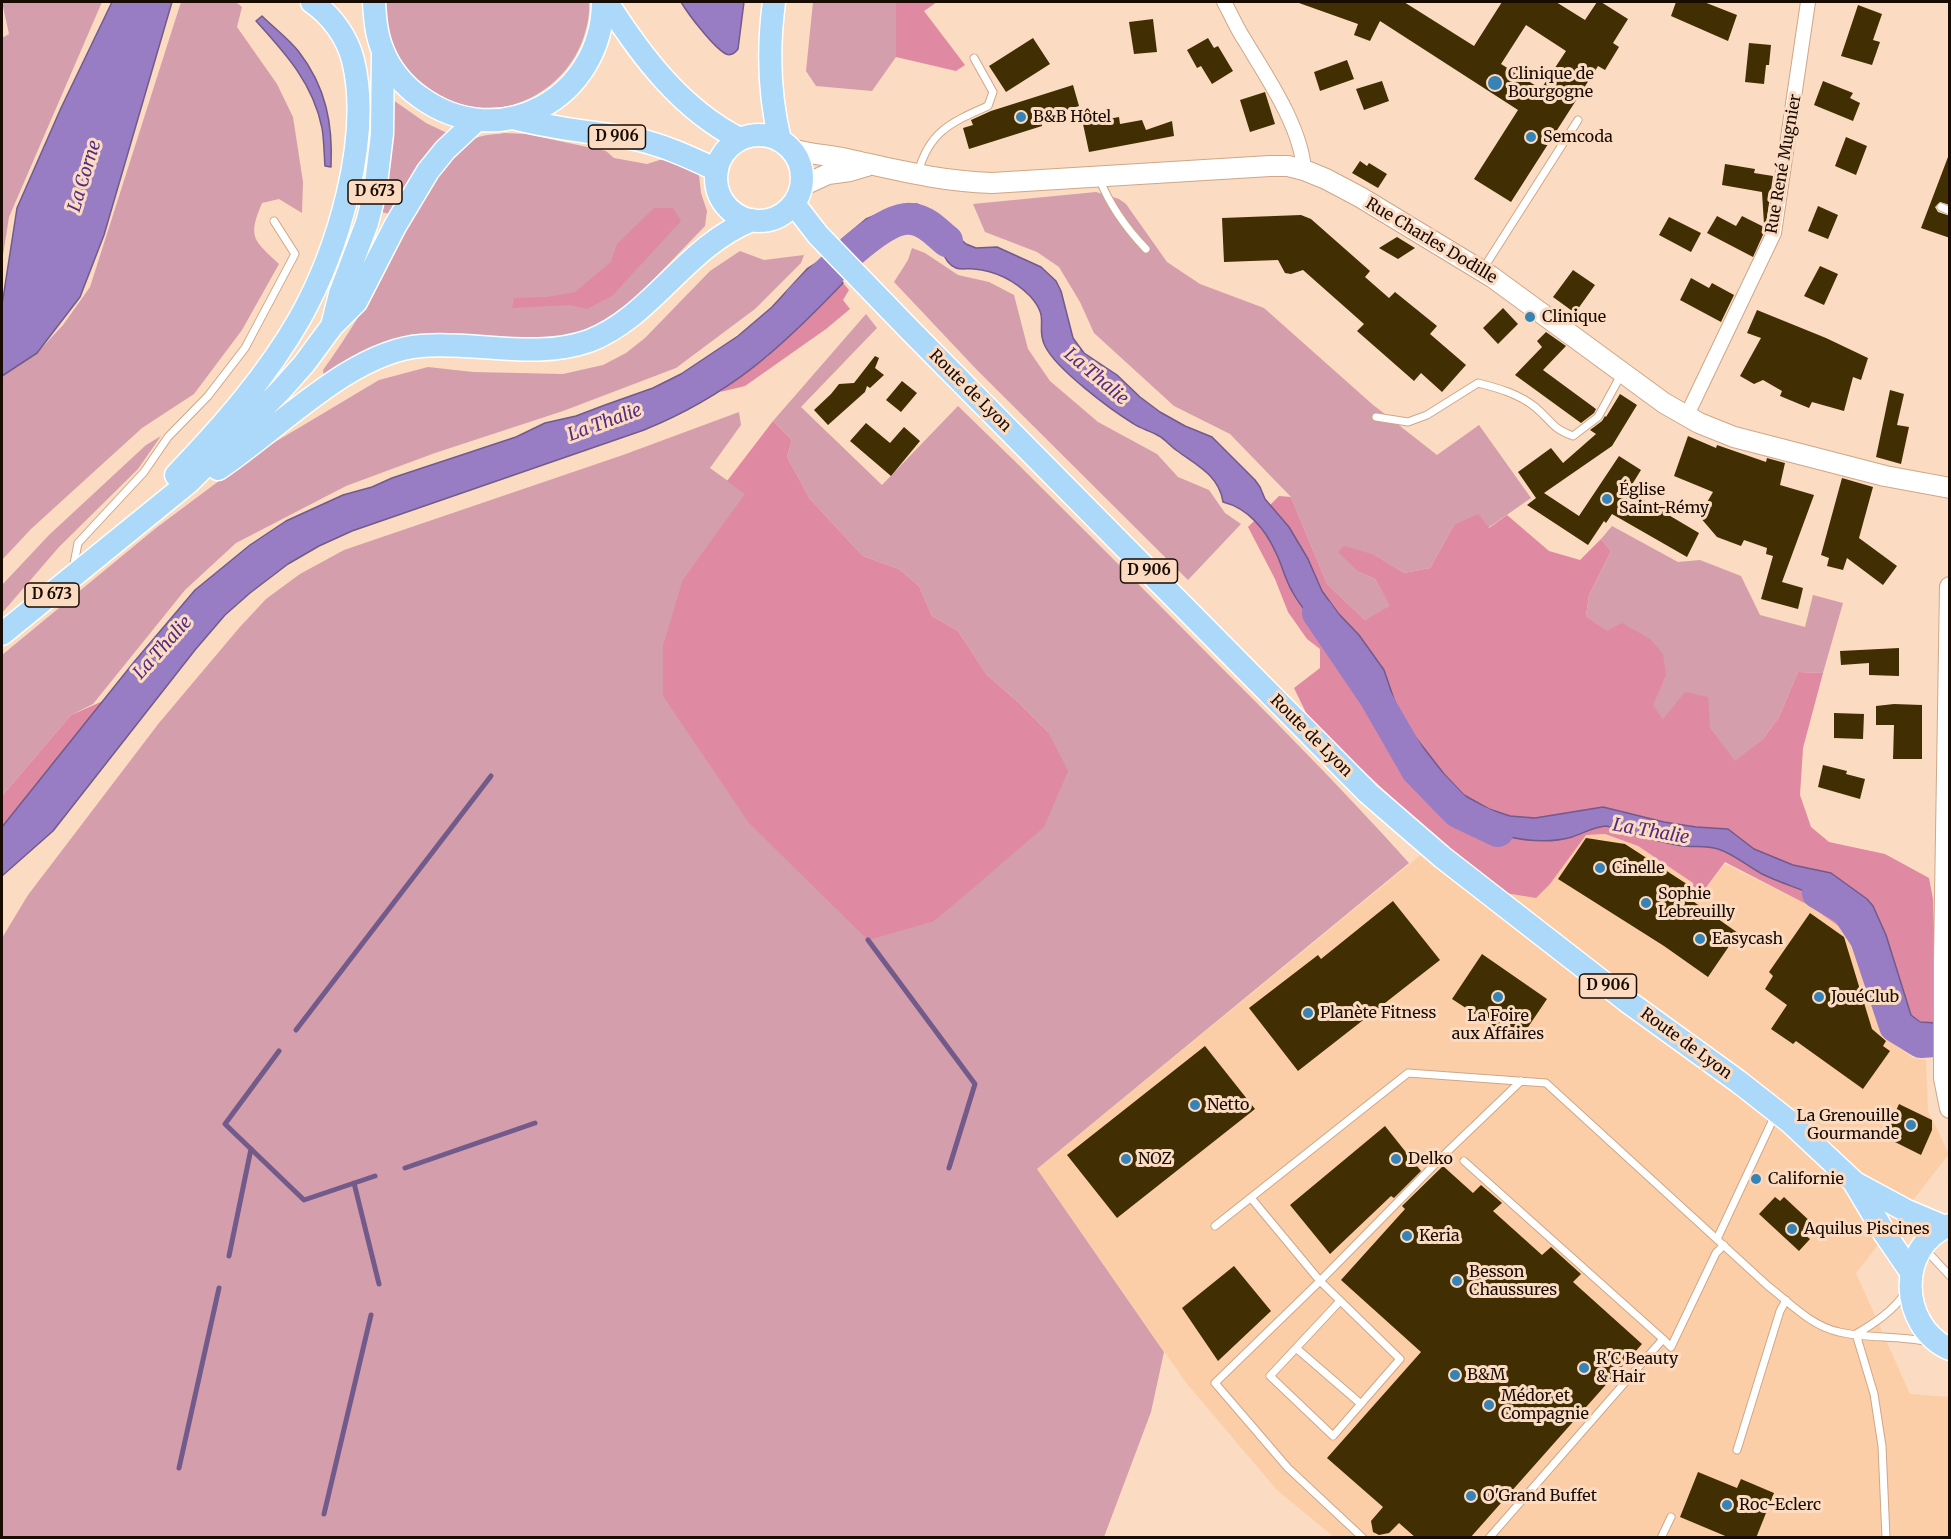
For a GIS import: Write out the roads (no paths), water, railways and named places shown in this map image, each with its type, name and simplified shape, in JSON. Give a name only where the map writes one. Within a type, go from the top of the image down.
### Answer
[{"type":"main road","points":[[102,554],[236,409],[272,363],[300,318],[322,272],[340,222],[351,178],[358,133],[357,93],[353,59],[342,34],[327,14],[312,2]]},
{"type":"main road","points":[[356,2],[374,13],[383,51],[395,72],[411,91],[431,105],[453,115],[477,120],[513,118],[535,110],[556,98],[573,82],[587,63],[597,42],[605,2]]},
{"type":"main road","points":[[605,2],[646,60],[706,120],[718,129],[740,139]]},
{"type":"main road","points":[[774,2],[772,102],[786,144],[801,166],[793,201],[763,221],[741,217],[724,203],[716,182],[721,158],[729,147],[740,139],[753,135],[767,135],[786,144]]},
{"type":"main road","name":"D 673","points":[[332,326],[340,294],[367,223],[375,192],[382,134],[383,51]]},
{"type":"main road","name":"D 906","points":[[513,118],[538,125],[645,142],[664,147],[717,170]]},
{"type":"main road","name":"D 673","points":[[2,634],[189,482],[280,391],[304,364],[332,326],[356,303],[399,217],[428,171],[445,150],[477,120]]},
{"type":"main road","name":"Rue Charles Dodille","points":[[786,144],[822,157],[850,159],[918,176],[992,183],[1270,166],[1288,166],[1304,170],[1326,178],[1360,197],[1482,271],[1686,417],[1734,437],[1885,476],[1950,488]]},
{"type":"main road","name":"Rue Charles Dodille","points":[[793,201],[828,174],[869,165]]},
{"type":"main road","name":"Route de Lyon","points":[[793,201],[820,238],[1368,794],[1442,857],[1627,1001],[1776,1112],[1854,1182],[1890,1241],[1910,1280],[1914,1311],[1925,1330],[1946,1347]]},
{"type":"main road","points":[[189,482],[212,473],[236,458],[341,377],[370,360],[394,351],[420,346],[516,350],[573,345],[589,341],[625,319],[691,259],[717,239],[737,226],[752,220]]},
{"type":"main road","points":[[1950,587],[1944,959],[1944,1078],[1950,1108]]},
{"type":"main road","name":"Route de Lyon","points":[[1854,1182],[1905,1210],[1947,1226]]},
{"type":"main road","points":[[1910,1280],[1915,1259],[1923,1247],[1933,1235],[1947,1226]]},
{"type":"street","points":[[1224,2],[1242,37],[1275,88],[1304,159],[1304,170]]},
{"type":"street","name":"Rue René Mugnier","points":[[1686,417],[1774,233],[1808,2]]},
{"type":"lane","points":[[918,176],[928,148],[937,134],[951,123],[988,106],[993,92],[974,58]]},
{"type":"lane","points":[[1482,271],[1578,120]]},
{"type":"lane","points":[[1098,176],[1107,198],[1121,220],[1146,249]]},
{"type":"lane","points":[[1941,207],[1950,211]]},
{"type":"lane","points":[[72,578],[78,543],[144,472],[168,437],[208,396],[245,348],[295,254],[274,221]]},
{"type":"lane","points":[[1376,417],[1408,422],[1426,416],[1478,383],[1505,390],[1534,406],[1557,430],[1573,436],[1598,417],[1622,373]]},
{"type":"lane","points":[[1215,1226],[1408,1073],[1546,1083],[1717,1239],[1806,1316],[1838,1332],[1912,1338],[1946,1347]]},
{"type":"lane","points":[[1363,1538],[1288,1468],[1215,1383],[1521,1081]]},
{"type":"lane","points":[[1717,1239],[1776,1112]]},
{"type":"lane","points":[[1464,1161],[1671,1347],[1716,1253],[1724,1245]]},
{"type":"lane","points":[[1251,1197],[1320,1281],[1340,1300],[1400,1359],[1333,1437],[1270,1376],[1340,1300]]},
{"type":"lane","points":[[1923,1247],[1950,1276]]},
{"type":"lane","points":[[1856,1334],[1880,1320],[1899,1302],[1910,1280]]},
{"type":"lane","points":[[1737,1450],[1780,1311],[1786,1300]]},
{"type":"lane","points":[[1856,1334],[1874,1394],[1882,1446],[1886,1538]]},
{"type":"lane","points":[[1489,1538],[1663,1339]]},
{"type":"lane","points":[[1296,1347],[1361,1404]]},
{"type":"lane","points":[[1661,1538],[1671,1517]]},
{"type":"water","name":"La Corne","points":[[112,2],[172,2],[104,235],[80,297],[37,353],[2,376],[2,305],[17,208],[61,108]]},
{"type":"water","points":[[681,2],[744,2],[738,49],[730,55],[721,51]]},
{"type":"water","points":[[262,16],[295,47],[308,65],[322,92],[331,136],[331,167],[325,166],[322,128],[312,97],[287,57],[256,21]]},
{"type":"water","points":[[917,204],[930,211],[966,244],[976,248],[997,247],[1041,267],[1056,281],[1061,291],[1073,338],[1084,353],[1117,375],[1160,412],[1212,437],[1255,480],[1265,499],[1289,527],[1308,559],[1322,591],[1338,613],[1359,635],[1384,670],[1398,711],[1413,734],[1444,774],[1464,795],[1489,809],[1510,816],[1535,818],[1603,807],[1664,822],[1728,829],[1754,849],[1793,865],[1831,873],[1873,906],[1886,935],[1911,1015],[1920,1022],[1937,1023],[1937,1049],[1914,1048],[1902,1039],[1883,997],[1867,940],[1847,914],[1821,898],[1762,874],[1718,849],[1682,846],[1606,826],[1564,839],[1538,841],[1521,839],[1487,830],[1452,807],[1406,757],[1385,724],[1361,675],[1299,603],[1272,544],[1255,521],[1240,509],[1223,502],[1217,485],[1199,466],[1161,437],[1137,426],[1112,409],[1060,366],[1042,339],[1040,311],[1024,290],[997,274],[953,267],[939,247],[914,227],[908,205]]},
{"type":"water","points":[[895,207],[902,229],[885,237],[862,259],[842,239],[866,219]]},
{"type":"water","points":[[821,260],[843,283],[775,349],[728,386],[703,402],[644,430],[352,531],[288,564],[225,615],[53,831],[2,876],[2,827],[134,662],[195,590],[250,545],[286,521],[343,495],[516,437],[545,423],[576,416],[653,388],[681,374],[738,336],[772,307],[807,269]]},
{"type":"waterway","name":"La Thalie","points":[[800,300],[869,237],[899,220],[912,219],[922,222],[947,241]]},
{"type":"waterway","name":"La Thalie","points":[[1318,613],[1375,697],[1417,770],[1458,812],[1498,831]]},
{"type":"waterway","points":[[296,1030],[491,776]]},
{"type":"waterway","name":"La Thalie","points":[[1818,893],[1847,910],[1866,939],[1895,1026],[1921,1042],[1934,1041]]},
{"type":"waterway","points":[[868,940],[975,1084],[949,1168]]},
{"type":"waterway","points":[[279,1051],[225,1124],[304,1200],[375,1176]]},
{"type":"waterway","points":[[405,1168],[535,1123]]},
{"type":"waterway","points":[[229,1256],[251,1149]]},
{"type":"waterway","points":[[354,1183],[379,1284]]},
{"type":"waterway","points":[[179,1468],[219,1288]]},
{"type":"waterway","points":[[324,1514],[371,1315]]},
{"type":"place","name":"Clinique de Bourgogne","points":[[1495,83]]},
{"type":"place","name":"B&B Hôtel","points":[[1021,117]]},
{"type":"place","name":"Semcoda","points":[[1531,137]]},
{"type":"place","name":"Clinique","points":[[1530,317]]},
{"type":"place","name":"Église Saint-Rémy","points":[[1607,499]]},
{"type":"place","name":"Cinelle","points":[[1600,868]]},
{"type":"place","name":"Sophie Lebreuilly","points":[[1646,903]]},
{"type":"place","name":"Easycash","points":[[1700,939]]},
{"type":"place","name":"La Foire aux Affaires","points":[[1498,997]]},
{"type":"place","name":"JouéClub","points":[[1819,997]]},
{"type":"place","name":"Planète Fitness","points":[[1308,1013]]},
{"type":"place","name":"Netto","points":[[1195,1105]]},
{"type":"place","name":"La Grenouille Gourmande","points":[[1911,1125]]},
{"type":"place","name":"NOZ","points":[[1126,1159]]},
{"type":"place","name":"Delko","points":[[1396,1159]]},
{"type":"place","name":"Californie","points":[[1756,1179]]},
{"type":"place","name":"Aquilus Piscines","points":[[1792,1229]]},
{"type":"place","name":"Keria","points":[[1407,1236]]},
{"type":"place","name":"Besson Chaussures","points":[[1457,1281]]},
{"type":"place","name":"R'C Beauty & Hair","points":[[1584,1368]]},
{"type":"place","name":"B&M","points":[[1455,1375]]},
{"type":"place","name":"Médor et Compagnie","points":[[1489,1405]]},
{"type":"place","name":"O'Grand Buffet","points":[[1471,1496]]},
{"type":"place","name":"Roc-Eclerc","points":[[1727,1505]]}]
